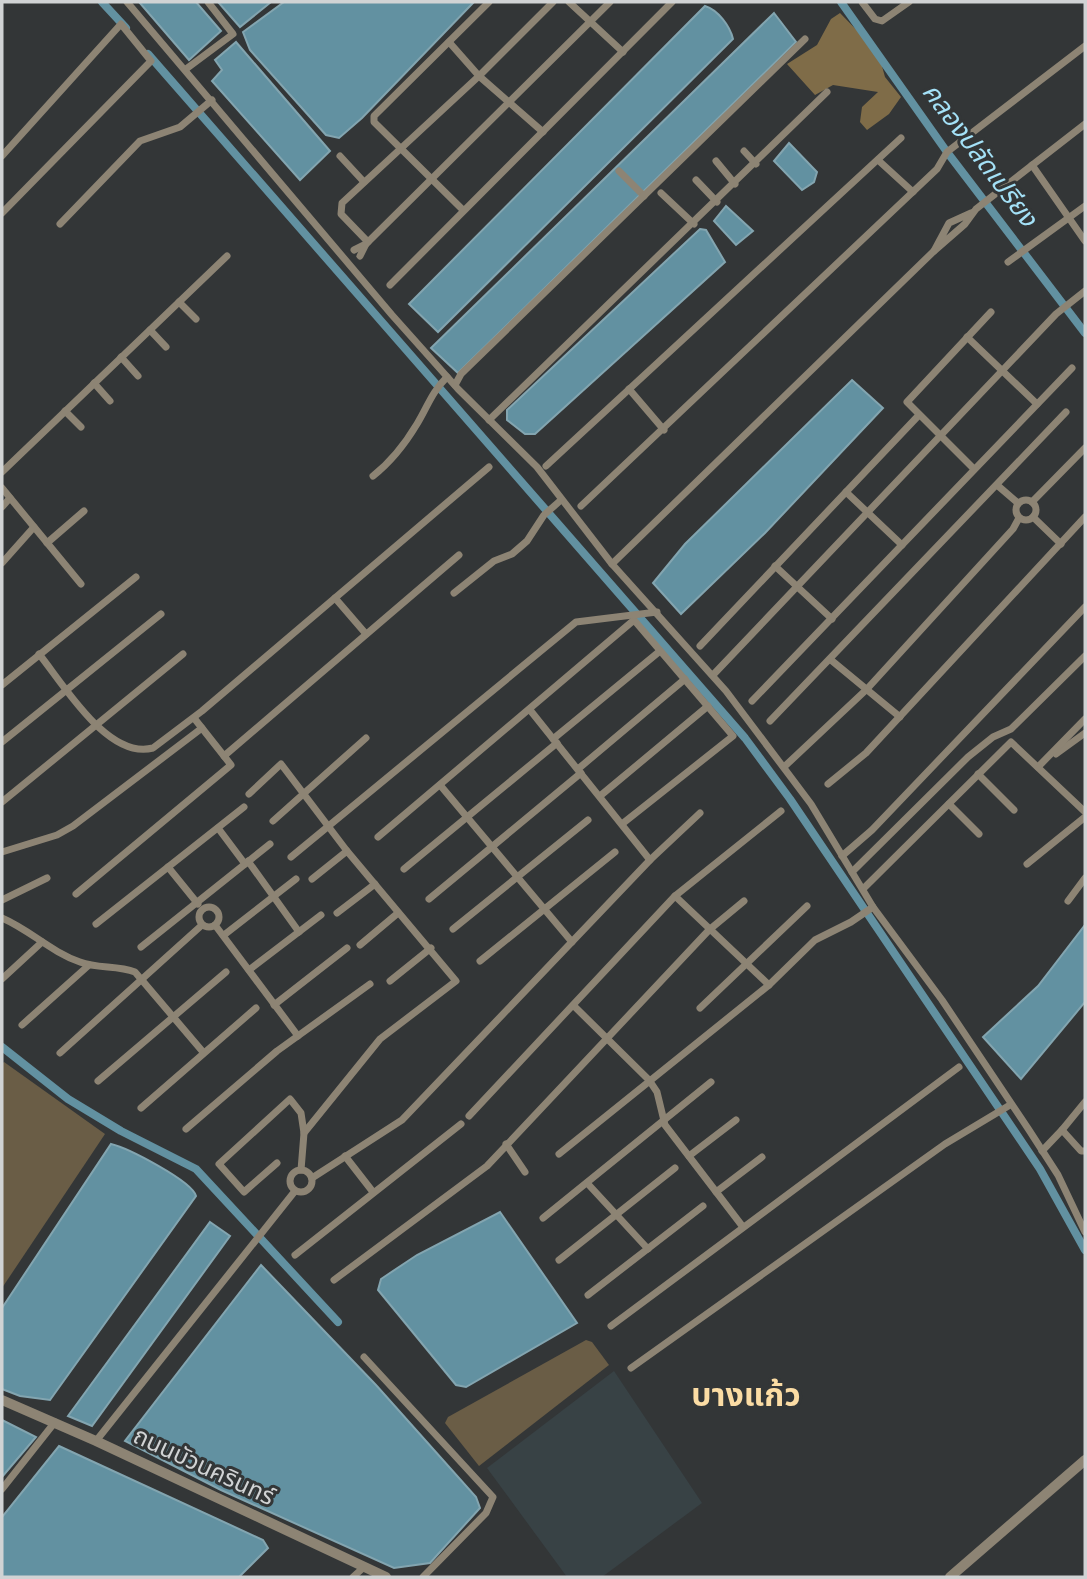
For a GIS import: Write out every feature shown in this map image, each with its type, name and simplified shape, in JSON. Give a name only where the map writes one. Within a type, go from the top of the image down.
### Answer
[{"type":"street","points":[[127,2],[211,102],[353,257],[442,383],[455,385],[537,467],[555,505],[713,675],[784,767],[863,889],[870,909],[937,993],[1058,1175],[1085,1231]]},
{"type":"street","points":[[186,69],[233,34],[208,2]]},
{"type":"street","points":[[463,210],[374,122],[374,116],[489,2]]},
{"type":"street","points":[[367,243],[339,209],[553,2]]},
{"type":"street","points":[[569,2],[622,52]]},
{"type":"street","points":[[353,257],[610,2]]},
{"type":"street","points":[[390,285],[672,2]]},
{"type":"street","points":[[862,2],[875,19],[882,22],[909,2]]},
{"type":"street","points":[[2,156],[121,24],[151,61],[2,213]]},
{"type":"street","points":[[455,385],[461,374],[805,39]]},
{"type":"street","points":[[449,42],[479,76],[542,132]]},
{"type":"street","points":[[581,506],[937,169],[947,152],[1085,46]]},
{"type":"street","points":[[488,420],[694,224],[827,92]]},
{"type":"street","points":[[60,225],[140,141],[180,127],[211,102]]},
{"type":"street","points":[[612,564],[965,224],[973,211],[1085,124]]},
{"type":"street","points":[[546,466],[901,138]]},
{"type":"street","points":[[744,151],[755,164]]},
{"type":"street","points":[[340,156],[364,182]]},
{"type":"street","points":[[878,160],[913,192]]},
{"type":"street","points":[[716,161],[735,184]]},
{"type":"street","points":[[1032,165],[1085,241]]},
{"type":"street","points":[[619,171],[644,196]]},
{"type":"street","points":[[696,180],[716,202]]},
{"type":"street","points":[[661,193],[694,224]]},
{"type":"street","points":[[1008,262],[1085,206]]},
{"type":"street","points":[[2,472],[227,256]]},
{"type":"street","points":[[713,675],[1056,314],[1085,291]]},
{"type":"street","points":[[179,302],[196,319]]},
{"type":"street","points":[[974,469],[908,405],[908,399],[991,312]]},
{"type":"street","points":[[150,330],[166,347]]},
{"type":"street","points":[[967,337],[1037,404]]},
{"type":"street","points":[[121,357],[138,376]]},
{"type":"street","points":[[752,701],[1072,368]]},
{"type":"street","points":[[94,383],[110,401]]},
{"type":"street","points":[[373,475],[398,453],[442,383]]},
{"type":"street","points":[[629,389],[664,430]]},
{"type":"street","points":[[65,411],[81,427]]},
{"type":"street","points":[[770,721],[1066,412]]},
{"type":"street","points":[[700,646],[919,415]]},
{"type":"street","points":[[1032,502],[1085,448]]},
{"type":"street","points":[[39,654],[107,737],[144,751],[161,743],[194,718],[489,467]]},
{"type":"street","points":[[997,485],[1018,503]]},
{"type":"street","points":[[2,488],[81,584]]},
{"type":"street","points":[[846,492],[902,545]]},
{"type":"street","points":[[2,507],[10,498]]},
{"type":"street","points":[[1025,499],[1032,502],[1036,510],[1032,517],[1026,520],[1019,517],[1016,513],[1018,503],[1025,499]]},
{"type":"street","points":[[454,593],[494,561],[512,554],[527,541],[555,505]]},
{"type":"street","points":[[47,543],[83,511]]},
{"type":"street","points":[[784,767],[867,689],[1013,529],[1019,517]]},
{"type":"street","points":[[1032,517],[1061,544]]},
{"type":"street","points":[[828,784],[866,753],[1085,517]]},
{"type":"street","points":[[2,563],[34,527]]},
{"type":"street","points":[[224,756],[459,555]]},
{"type":"street","points":[[775,566],[832,619]]},
{"type":"street","points":[[2,685],[136,577]]},
{"type":"street","points":[[335,598],[366,634]]},
{"type":"street","points":[[842,856],[872,830],[1085,607]]},
{"type":"street","points":[[291,857],[576,622],[657,612]]},
{"type":"street","points":[[2,742],[161,614]]},
{"type":"street","points":[[378,837],[634,620],[733,736],[622,824]]},
{"type":"street","points":[[404,869],[660,651]]},
{"type":"street","points":[[2,802],[95,723],[183,654]]},
{"type":"street","points":[[852,872],[968,757],[993,737],[1012,729],[1085,656]]},
{"type":"street","points":[[831,660],[900,717]]},
{"type":"street","points":[[429,899],[685,679]]},
{"type":"street","points":[[600,796],[708,706]]},
{"type":"street","points":[[530,710],[650,860]]},
{"type":"street","points":[[76,894],[231,765],[194,718]]},
{"type":"street","points":[[1038,767],[1085,719]]},
{"type":"street","points":[[2,852],[57,835],[73,826],[202,728]]},
{"type":"street","points":[[1038,767],[1085,733]]},
{"type":"street","points":[[272,821],[366,738]]},
{"type":"street","points":[[863,889],[1011,742],[1085,815],[1027,864]]},
{"type":"street","points":[[249,794],[281,764],[347,851],[456,981],[380,1039],[304,1133]]},
{"type":"street","points":[[978,774],[1014,810]]},
{"type":"street","points":[[440,785],[572,942]]},
{"type":"street","points":[[949,804],[979,834]]},
{"type":"street","points":[[96,924],[244,807]]},
{"type":"street","points":[[469,1116],[675,896],[781,811]]},
{"type":"street","points":[[96,1441],[265,1224],[295,1191],[307,1191],[312,1178],[402,1120],[650,860],[700,813]]},
{"type":"street","points":[[453,929],[588,820]]},
{"type":"street","points":[[218,828],[299,932]]},
{"type":"street","points":[[141,947],[200,906],[270,844]]},
{"type":"street","points":[[312,879],[347,851]]},
{"type":"street","points":[[480,961],[615,852]]},
{"type":"street","points":[[168,867],[200,906],[213,908],[218,912],[215,925]]},
{"type":"street","points":[[2,900],[47,878]]},
{"type":"street","points":[[1068,901],[1085,878]]},
{"type":"street","points":[[224,935],[296,879]]},
{"type":"street","points":[[337,913],[375,884]]},
{"type":"street","points":[[675,896],[769,985]]},
{"type":"street","points":[[334,1280],[487,1166],[709,930],[744,901]]},
{"type":"street","points":[[200,906],[199,920],[202,925],[215,925]]},
{"type":"street","points":[[699,1008],[807,906]]},
{"type":"street","points":[[559,1154],[769,985],[815,940],[870,909]]},
{"type":"street","points":[[360,945],[398,913]]},
{"type":"street","points":[[249,970],[321,915]]},
{"type":"street","points":[[2,918],[18,925],[55,951],[89,965],[128,969],[143,978],[203,1052]]},
{"type":"street","points":[[60,1053],[202,925]]},
{"type":"street","points":[[215,925],[298,1036]]},
{"type":"street","points":[[2,979],[42,942]]},
{"type":"street","points":[[274,1005],[347,948]]},
{"type":"street","points":[[390,981],[431,948]]},
{"type":"street","points":[[22,1025],[89,965]]},
{"type":"street","points":[[98,1081],[226,972]]},
{"type":"street","points":[[186,1129],[298,1036],[370,984]]},
{"type":"street","points":[[573,1006],[649,1080],[657,1092],[664,1121],[743,1227]]},
{"type":"street","points":[[141,1108],[256,1008]]},
{"type":"street","points":[[611,1326],[959,1067]]},
{"type":"street","points":[[543,1218],[711,1082]]},
{"type":"street","points":[[277,1163],[244,1192],[219,1164],[290,1099],[301,1113],[304,1133],[301,1170]]},
{"type":"street","points":[[1042,1151],[1085,1102]]},
{"type":"street","points":[[631,1368],[945,1144],[1010,1105]]},
{"type":"street","points":[[689,1156],[736,1120]]},
{"type":"street","points":[[296,1255],[461,1124]]},
{"type":"street","points":[[1062,1130],[1081,1151],[1085,1151]]},
{"type":"street","points":[[506,1143],[525,1172]]},
{"type":"street","points":[[345,1156],[373,1192]]},
{"type":"street","points":[[716,1192],[762,1157]]},
{"type":"street","points":[[559,1259],[675,1168]]},
{"type":"street","points":[[295,1191],[290,1179],[293,1172],[308,1172],[312,1178]]},
{"type":"street","points":[[588,1184],[648,1249]]},
{"type":"street","points":[[588,1295],[703,1206]]},
{"type":"street","points":[[364,1357],[493,1497],[490,1507],[479,1521],[423,1577]]},
{"type":"street","name":"ถนนบัวนครินทร์","points":[[2,1400],[55,1422],[386,1577]]},
{"type":"street","points":[[2,1489],[55,1422]]},
{"type":"street","points":[[950,1577],[1085,1460]]},
{"type":"street","points":[[353,1577],[365,1567]]},
{"type":"shaded area","points":[[840,13],[878,52],[885,77],[901,97],[889,114],[867,130],[860,122],[862,107],[878,92],[833,85],[815,95],[787,64],[817,45],[831,19]]},
{"type":"shaded area","points":[[4,1062],[105,1134],[2,1288],[2,1064]]},
{"type":"shaded area","points":[[586,1340],[592,1342],[609,1365],[479,1466],[445,1423],[448,1417]]},
{"type":"shaded area","points":[[614,1371],[702,1503],[602,1577],[567,1577],[487,1468]]},
{"type":"water","points":[[139,2],[196,2],[221,31],[189,60]]},
{"type":"water","points":[[218,2],[271,2],[240,27]]},
{"type":"water","points":[[284,2],[474,2],[362,118],[339,138],[326,135],[250,50],[243,32]]},
{"type":"water","points":[[705,6],[723,19],[733,39],[438,332],[409,304]]},
{"type":"water","points":[[774,13],[796,42],[458,373],[431,348]]},
{"type":"water","points":[[236,42],[330,151],[300,180],[212,81],[222,70],[215,60]]},
{"type":"water","points":[[789,143],[817,172],[814,182],[802,190],[774,161]]},
{"type":"water","points":[[726,206],[753,231],[736,245],[714,221]]},
{"type":"water","points":[[700,229],[706,230],[725,262],[535,434],[525,434],[507,420],[507,410]]},
{"type":"water","points":[[852,380],[883,408],[765,533],[681,614],[653,583],[685,544]]},
{"type":"water","points":[[1085,925],[1085,1002],[1021,1079],[983,1037],[1038,986]]},
{"type":"water","points":[[111,1144],[172,1174],[196,1196],[50,1400],[20,1396],[2,1389],[2,1308]]},
{"type":"water","points":[[500,1212],[577,1323],[466,1387],[456,1385],[378,1290],[381,1279],[417,1255]]},
{"type":"water","points":[[210,1222],[230,1236],[92,1426],[68,1416]]},
{"type":"water","points":[[261,1265],[376,1385],[476,1497],[480,1508],[430,1563],[394,1568],[221,1490],[125,1441]]},
{"type":"water","points":[[2,1420],[36,1437],[2,1477]]},
{"type":"water","points":[[59,1446],[263,1540],[268,1548],[239,1577],[2,1577],[2,1517]]},
{"type":"waterway","points":[[102,2],[126,28]]},
{"type":"waterway","name":"คลองปลัดเปรียง","points":[[841,2],[947,152],[1085,333]]},
{"type":"waterway","points":[[148,54],[745,738],[790,799],[1040,1169],[1085,1250]]},
{"type":"waterway","points":[[2,1047],[68,1099],[121,1131],[196,1169],[338,1322]]},
{"type":"district","name":"บางแก้ว","points":[[746,1398]]}]
